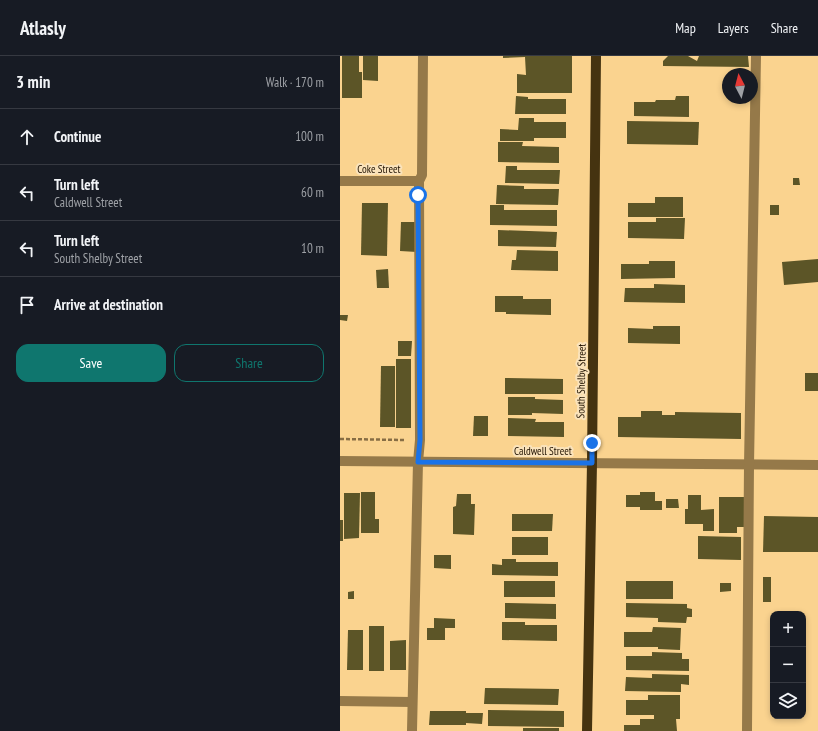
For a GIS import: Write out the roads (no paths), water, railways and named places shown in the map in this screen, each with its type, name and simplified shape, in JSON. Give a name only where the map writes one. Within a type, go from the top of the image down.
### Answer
[{"type":"main road","name":"South Shelby Street","points":[[587,731],[592,463],[596,56]]},
{"type":"street","points":[[412,731],[418,462],[420,440],[419,181],[422,175],[423,56]]},
{"type":"street","points":[[747,731],[749,465],[756,56]]},
{"type":"street","name":"Coke Street","points":[[340,181],[419,181]]},
{"type":"street","name":"Caldwell Street","points":[[340,461],[818,465]]},
{"type":"street","points":[[340,701],[412,702]]}]
